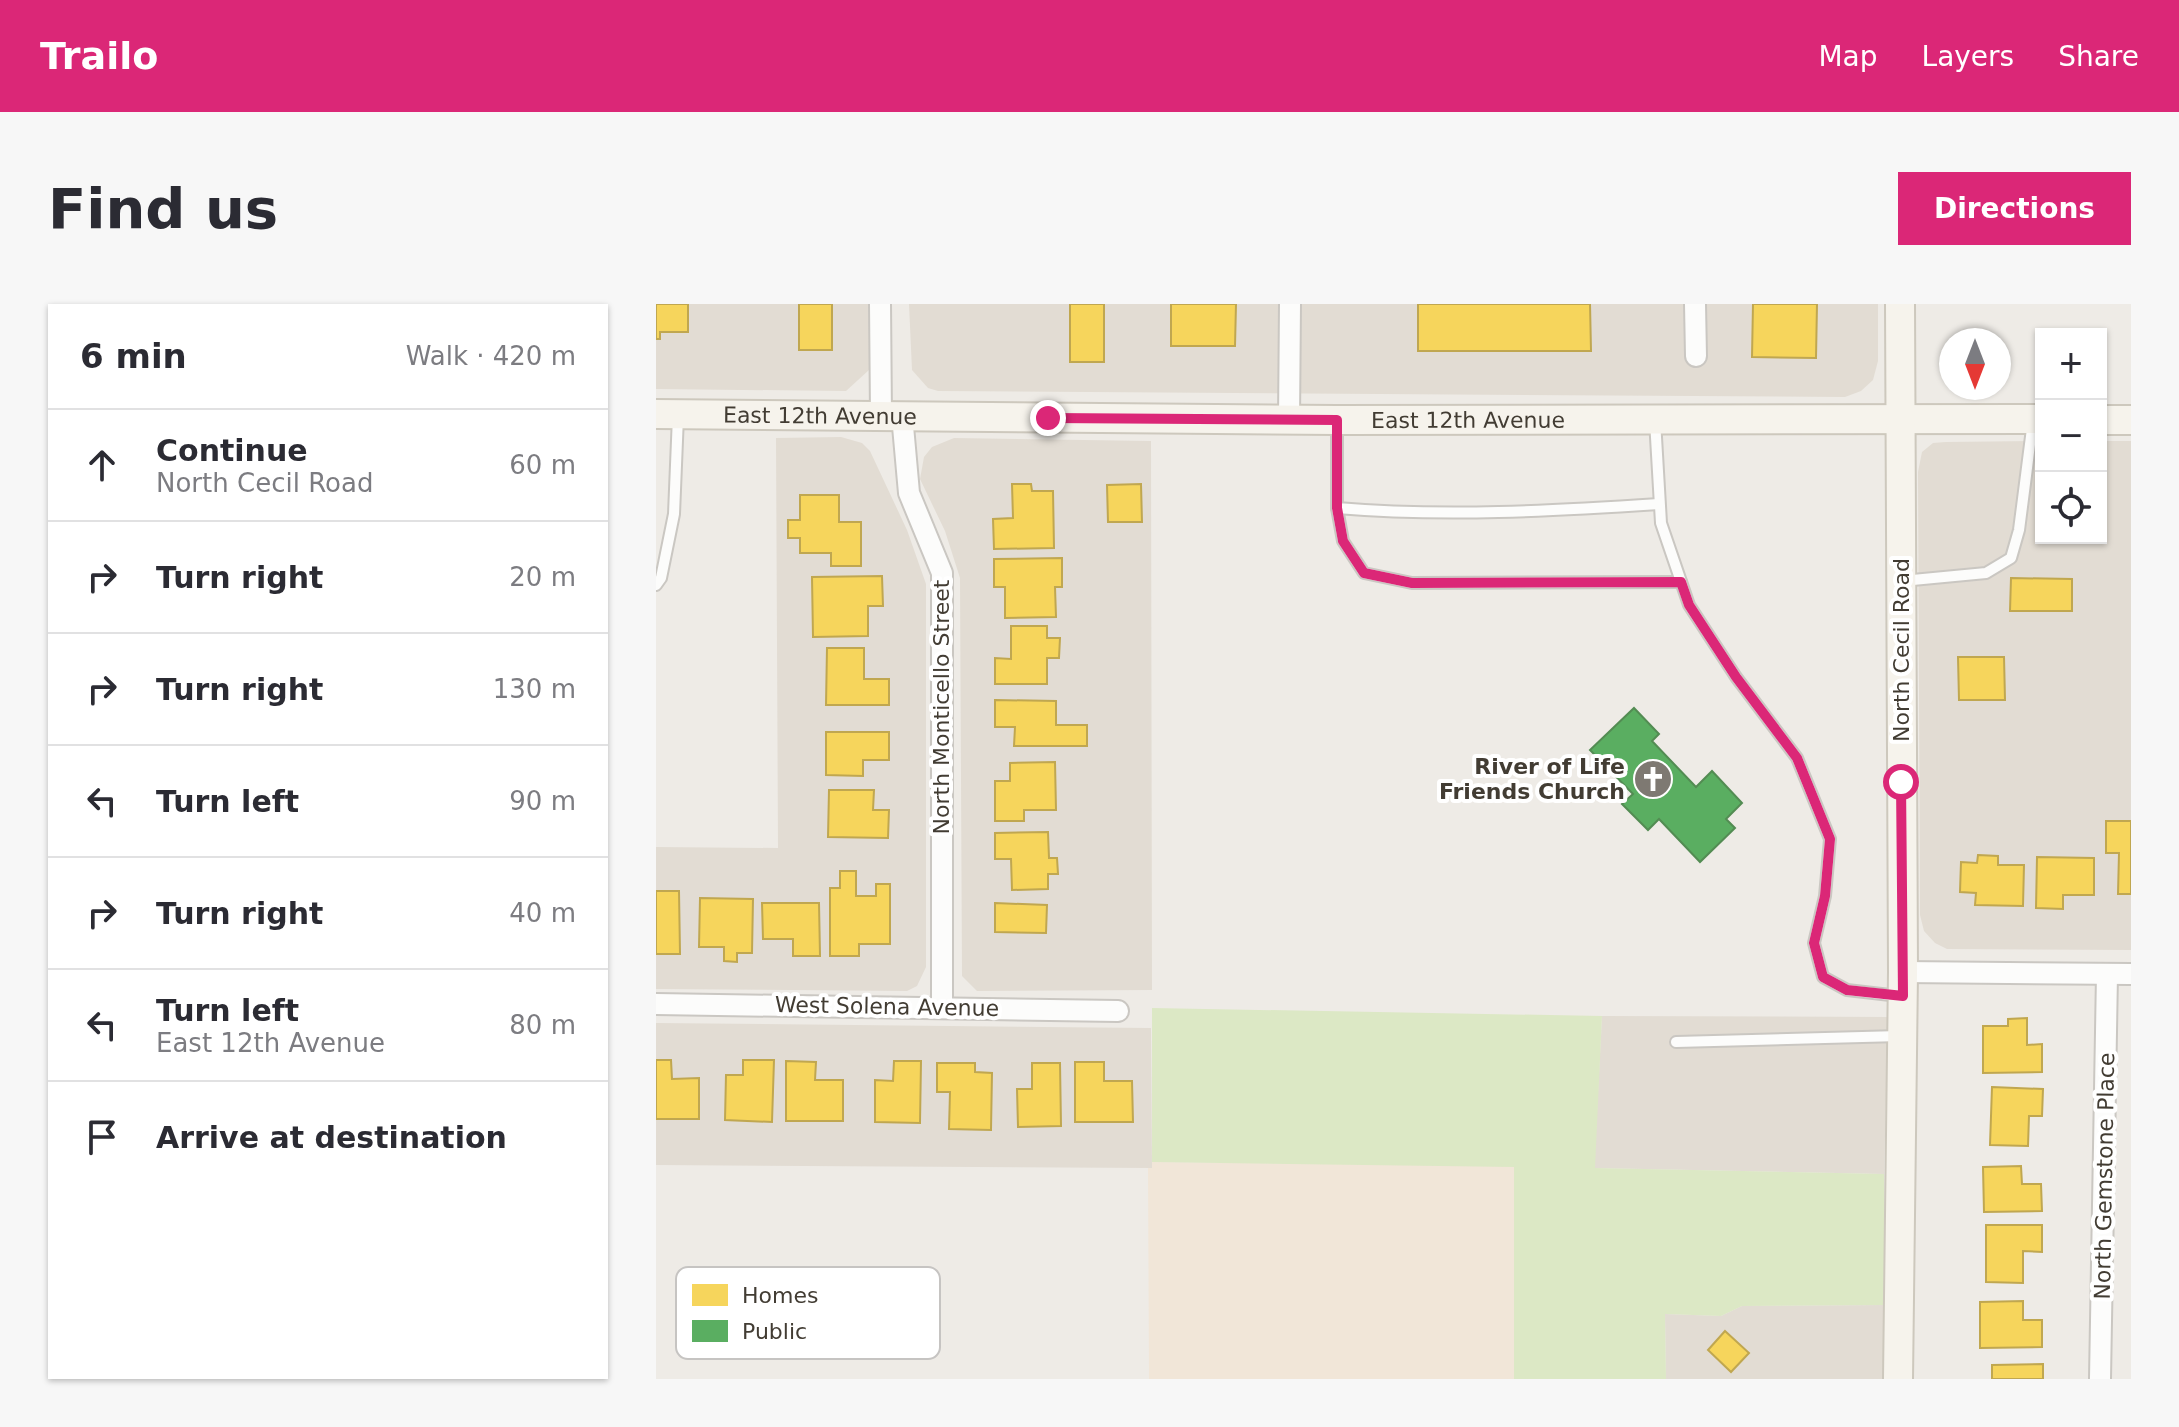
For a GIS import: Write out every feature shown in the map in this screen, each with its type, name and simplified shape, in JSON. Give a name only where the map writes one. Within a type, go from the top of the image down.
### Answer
[{"type":"street","name":"North Monticello Street","points":[[880,304],[891,415],[909,493],[942,573],[942,1006]]},
{"type":"street","points":[[1289,420],[1290,304]]},
{"type":"street","points":[[1695,304],[1696,356]]},
{"type":"street","name":"North Cecil Road","points":[[1898,1379],[1903,984],[1900,304]]},
{"type":"street","name":"East 12th Avenue","points":[[667,414],[1289,420],[2035,419]]},
{"type":"street","points":[[2107,420],[2131,420]]},
{"type":"street","name":"North Gemstone Place","points":[[2100,1379],[2107,974]]},
{"type":"street","points":[[1903,984],[2131,974]]},
{"type":"street","name":"West Solena Avenue","points":[[656,1004],[1118,1011]]},
{"type":"lane","points":[[656,585],[661,578],[674,514],[667,414]]},
{"type":"lane","points":[[1655,418],[1661,523],[1689,605],[1736,677],[1797,758],[1830,839],[1825,896],[1814,943],[1823,977],[1847,990],[1903,984]]},
{"type":"lane","points":[[1337,420],[1337,508],[1343,541],[1364,573],[1412,583],[1681,582]]},
{"type":"lane","points":[[1901,581],[1986,573],[2011,558],[2019,530],[2035,431]]},
{"type":"lane","points":[[1337,508],[1392,513],[1527,512],[1659,504]]},
{"type":"lane","points":[[1676,1042],[1902,1036]]},
{"type":"shaded area","points":[[656,304],[871,304],[869,370],[846,391],[656,389]]},
{"type":"shaded area","points":[[909,304],[1878,304],[1878,361],[1873,380],[1861,391],[1845,397],[938,391],[928,388],[912,370]]},
{"type":"shaded area","points":[[841,437],[862,443],[870,451],[907,530],[926,584],[926,967],[917,986],[907,991],[656,989],[656,847],[778,848],[776,438]]},
{"type":"shaded area","points":[[954,438],[1151,441],[1152,990],[977,991],[962,976],[960,578],[945,531],[920,479],[924,457],[932,447]]},
{"type":"shaded area","points":[[2035,441],[2035,544],[2107,544],[2107,441],[2131,441],[2131,950],[1947,949],[1935,943],[1924,931],[1920,915],[1918,472],[1922,452],[1933,443]]},
{"type":"shaded area","points":[[1602,1016],[1888,1017],[1884,1174],[1594,1168]]},
{"type":"shaded area","points":[[656,1023],[1151,1028],[1152,1168],[656,1165]]},
{"type":"shaded area","points":[[1152,1162],[1515,1166],[1514,1379],[1149,1379],[1148,1168],[1152,1168]]},
{"type":"shaded area","points":[[1886,1305],[1887,1379],[1666,1379],[1665,1314],[1721,1316],[1742,1306]]},
{"type":"green space","points":[[1152,1008],[1602,1016],[1595,1168],[1884,1174],[1886,1305],[1742,1306],[1721,1316],[1665,1314],[1666,1379],[1514,1379],[1514,1167],[1152,1162]]},
{"type":"building: Homes","points":[[656,304],[688,304],[688,332],[660,332],[660,339],[656,339]]},
{"type":"building: Homes","points":[[799,304],[832,304],[832,350],[799,350]]},
{"type":"building: Homes","points":[[1070,304],[1104,304],[1104,362],[1070,362]]},
{"type":"building: Homes","points":[[1171,304],[1236,304],[1235,346],[1171,346]]},
{"type":"building: Homes","points":[[1418,304],[1590,304],[1591,351],[1418,351]]},
{"type":"building: Homes","points":[[1753,304],[1817,304],[1816,358],[1752,357]]},
{"type":"building: Homes","points":[[1012,484],[1031,484],[1032,491],[1053,491],[1054,548],[994,549],[993,519],[1013,518]]},
{"type":"building: Homes","points":[[1141,484],[1142,522],[1108,522],[1107,485]]},
{"type":"building: Homes","points":[[800,495],[839,495],[839,522],[861,522],[861,566],[831,566],[831,553],[800,553],[800,538],[788,538],[788,520],[800,520]]},
{"type":"building: Homes","points":[[1062,558],[1062,587],[1055,587],[1056,617],[1005,618],[1005,587],[994,587],[994,559]]},
{"type":"building: Homes","points":[[882,576],[883,606],[868,606],[868,636],[813,637],[812,577]]},
{"type":"building: Homes","points":[[2011,578],[2072,579],[2072,611],[2010,611]]},
{"type":"building: Homes","points":[[1011,626],[1047,626],[1047,638],[1060,638],[1059,658],[1047,658],[1047,684],[995,684],[995,658],[1011,659]]},
{"type":"building: Homes","points":[[827,648],[864,648],[864,679],[889,679],[889,705],[826,705]]},
{"type":"building: Homes","points":[[1958,657],[2004,657],[2005,700],[1959,700]]},
{"type":"building: Homes","points":[[995,700],[1056,701],[1056,725],[1087,725],[1087,746],[1014,746],[1015,727],[995,727]]},
{"type":"building: Homes","points":[[826,732],[889,732],[889,760],[863,760],[863,776],[826,775]]},
{"type":"building: Homes","points":[[1055,762],[1056,810],[1024,810],[1024,821],[995,821],[995,781],[1010,781],[1010,763]]},
{"type":"building: Homes","points":[[829,790],[874,790],[873,810],[889,810],[888,838],[828,837]]},
{"type":"building: Homes","points":[[2106,821],[2131,821],[2131,894],[2118,894],[2119,853],[2106,853]]},
{"type":"building: Homes","points":[[1048,832],[1049,858],[1057,858],[1058,874],[1048,874],[1048,889],[1012,890],[1011,859],[995,859],[995,833]]},
{"type":"building: Homes","points":[[1978,855],[1998,856],[1998,865],[2024,865],[2023,906],[1975,905],[1976,893],[1960,892],[1961,862],[1977,863]]},
{"type":"building: Homes","points":[[2037,857],[2094,858],[2094,895],[2063,895],[2063,909],[2036,908]]},
{"type":"building: Homes","points":[[840,871],[856,871],[856,896],[876,896],[876,884],[890,884],[890,944],[859,944],[859,956],[830,956],[830,888],[840,888]]},
{"type":"building: Homes","points":[[656,891],[679,891],[680,954],[656,954]]},
{"type":"building: Homes","points":[[700,898],[753,899],[752,953],[737,953],[737,962],[724,961],[724,947],[699,947]]},
{"type":"building: Homes","points":[[762,903],[819,903],[820,956],[793,956],[793,939],[763,939]]},
{"type":"building: Homes","points":[[995,903],[1047,905],[1046,933],[995,932]]},
{"type":"building: Homes","points":[[2027,1018],[2027,1045],[2042,1044],[2042,1072],[1983,1073],[1983,1026],[2008,1026],[2008,1019]]},
{"type":"building: Homes","points":[[656,1060],[671,1060],[672,1079],[699,1078],[699,1119],[656,1119]]},
{"type":"building: Homes","points":[[743,1060],[774,1060],[772,1122],[725,1120],[726,1075],[743,1075]]},
{"type":"building: Homes","points":[[786,1061],[816,1062],[815,1080],[843,1080],[843,1121],[786,1121]]},
{"type":"building: Homes","points":[[894,1061],[921,1061],[920,1123],[875,1122],[875,1080],[893,1081]]},
{"type":"building: Homes","points":[[1075,1062],[1104,1062],[1104,1081],[1132,1081],[1133,1122],[1075,1122]]},
{"type":"building: Homes","points":[[937,1063],[975,1063],[975,1072],[992,1073],[991,1130],[949,1129],[950,1092],[937,1092]]},
{"type":"building: Homes","points":[[1032,1063],[1060,1063],[1061,1126],[1018,1127],[1017,1089],[1032,1089]]},
{"type":"building: Homes","points":[[1992,1087],[2043,1089],[2042,1116],[2029,1116],[2028,1146],[1990,1145]]},
{"type":"building: Homes","points":[[2021,1166],[2022,1184],[2041,1184],[2042,1211],[1984,1212],[1983,1167]]},
{"type":"building: Homes","points":[[1986,1225],[2042,1225],[2042,1252],[2023,1251],[2023,1283],[1986,1282]]},
{"type":"building: Homes","points":[[2023,1301],[2023,1320],[2042,1320],[2042,1347],[1980,1348],[1980,1302]]},
{"type":"building: Homes","points":[[1725,1331],[1749,1353],[1731,1372],[1708,1350]]},
{"type":"building: Homes","points":[[2043,1364],[2043,1379],[1992,1379],[1992,1365]]},
{"type":"building: Public","name":"River of Life Friends Church","points":[[1634,708],[1659,734],[1652,741],[1696,787],[1712,771],[1742,803],[1726,819],[1735,828],[1700,862],[1659,819],[1648,830],[1622,804],[1633,794],[1590,750]]},
{"type":"place","name":"River of Life Friends Church","points":[[1653,779]]},
{"type":"route","points":[[1048,418],[1337,420],[1337,508],[1343,541],[1364,573],[1412,583],[1681,582],[1689,605],[1736,677],[1797,758],[1830,839],[1825,896],[1814,943],[1823,977],[1847,990],[1903,996],[1901,782]]}]
